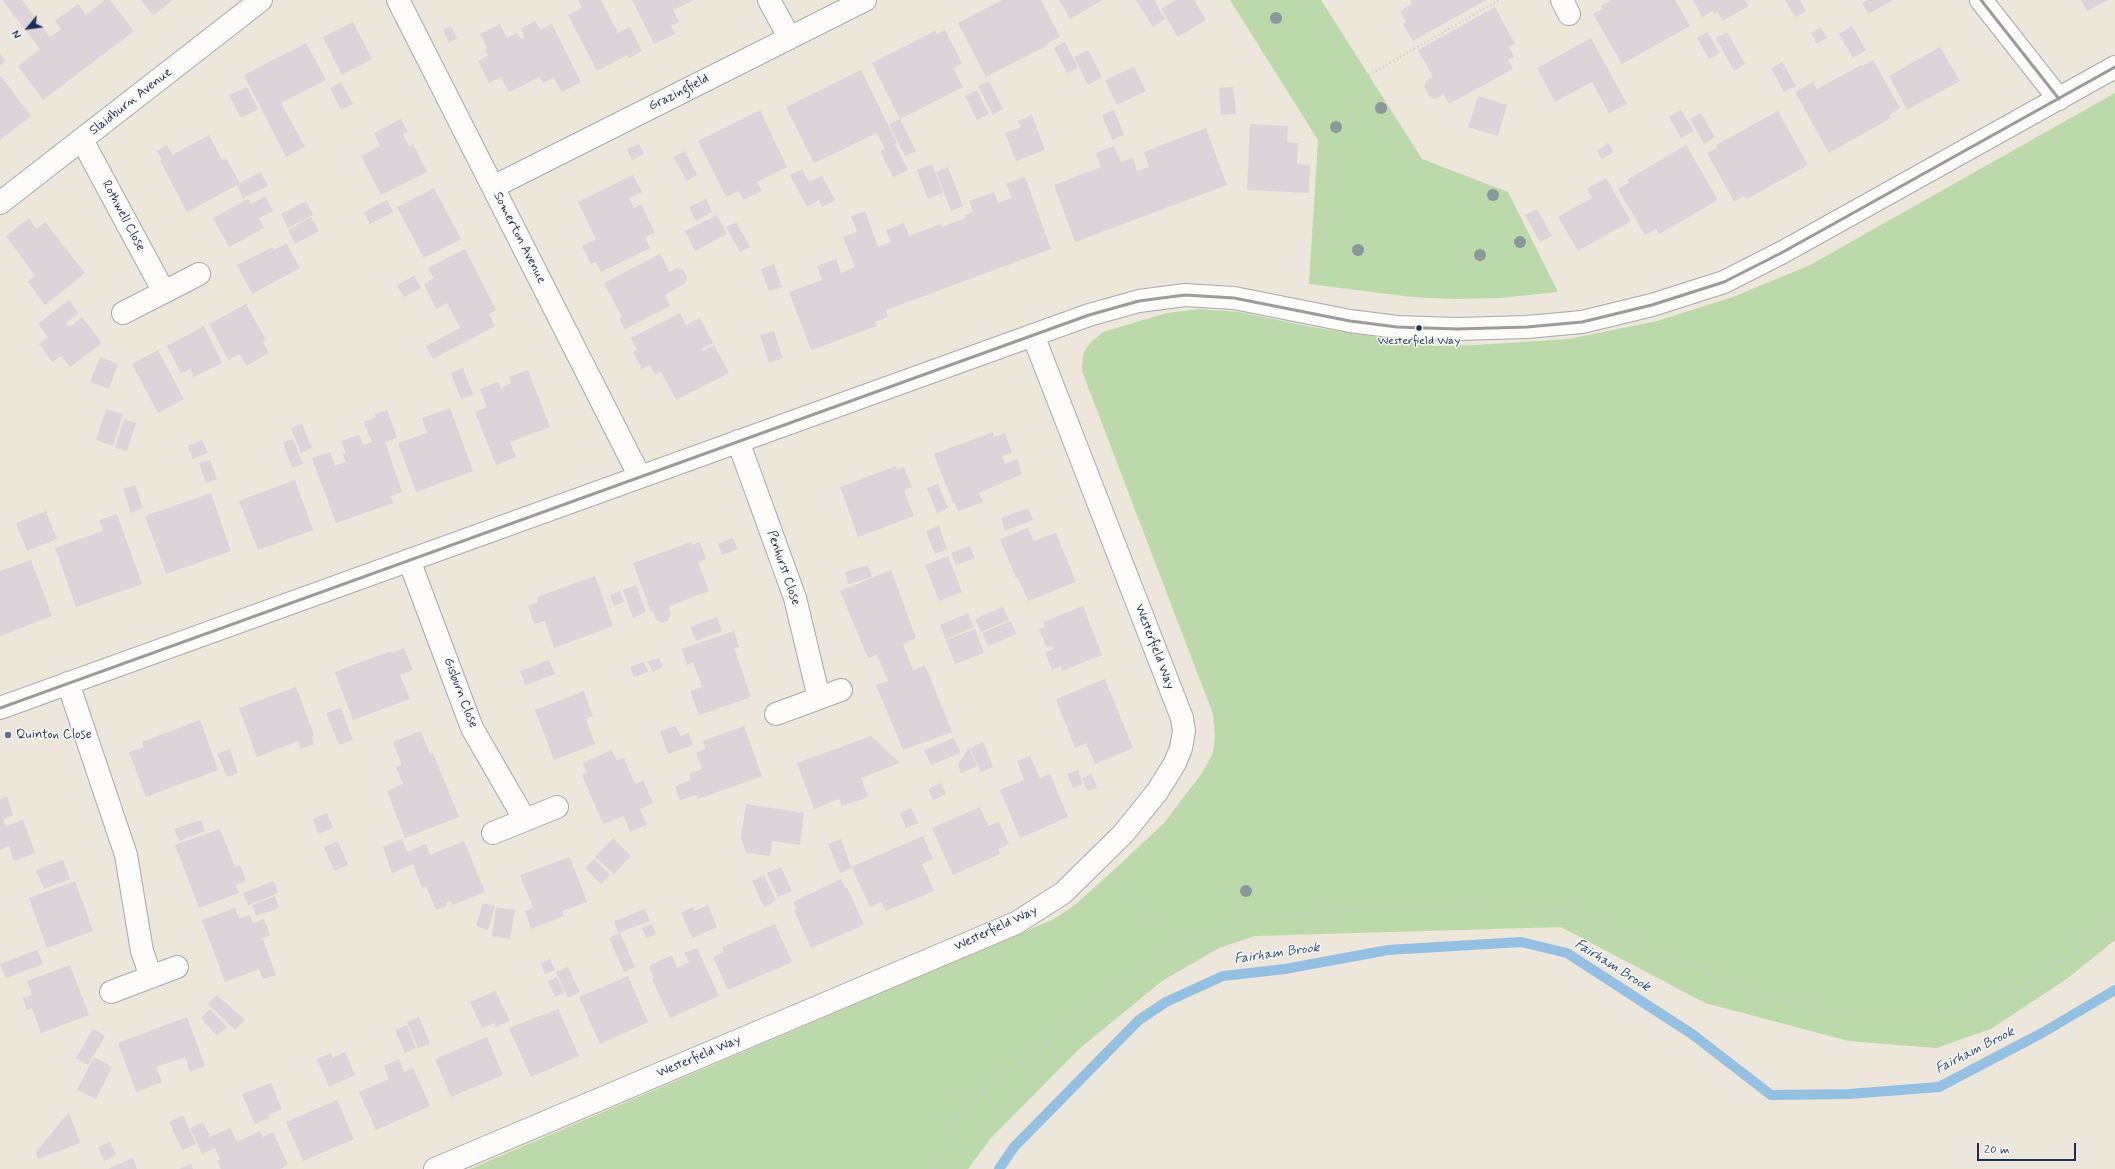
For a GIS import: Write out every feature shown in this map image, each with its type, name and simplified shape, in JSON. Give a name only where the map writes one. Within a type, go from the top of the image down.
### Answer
[{"type":"street","name":"Slaidburn Avenue","points":[[0,203],[262,0]]},
{"type":"street","name":"Somerton Avenue","points":[[398,0],[640,477]]},
{"type":"street","points":[[769,0],[789,37]]},
{"type":"street","name":"Grazingfield","points":[[493,187],[865,0]]},
{"type":"street","points":[[1981,0],[2059,99]]},
{"type":"street","points":[[0,708],[1089,314],[1132,303],[1185,295],[1234,298],[1350,321],[1397,327],[1457,330],[1527,327],[1582,322],[1652,305],[1724,282],[1783,252],[2115,67]]},
{"type":"street","name":"Rothwell Close","points":[[82,140],[164,292]]},
{"type":"street","points":[[123,314],[199,274]]},
{"type":"street","name":"Westerfield Way","points":[[435,1169],[1016,923],[1063,893],[1123,834],[1157,792],[1175,763],[1181,748],[1184,732],[1182,718],[1033,335]]},
{"type":"street","name":"Penhurst Close","points":[[738,441],[795,598],[819,698]]},
{"type":"street","name":"Gisburn Close","points":[[409,560],[472,728],[526,820]]},
{"type":"street","points":[[68,683],[126,854],[142,952],[151,977]]},
{"type":"street","points":[[776,714],[841,690]]},
{"type":"street","points":[[493,833],[557,806]]},
{"type":"street","points":[[111,992],[177,967]]},
{"type":"path","points":[[1304,311],[1360,80],[1499,0]]},
{"type":"path","points":[[1101,855],[1159,924],[1174,952]]},
{"type":"path","points":[[934,1169],[952,1129],[971,1100],[1089,1011],[1174,952],[1201,936],[1260,917],[1361,909],[1530,905],[1573,913],[1649,952],[1786,1000],[1814,1008],[1902,1019],[1962,1012],[2005,998],[2067,959],[2115,918]]},
{"type":"path","points":[[952,1129],[957,1102]]},
{"type":"green space","points":[[1230,0],[1321,0],[1422,159],[1508,192],[1558,292],[1499,298],[1455,299],[1412,297],[1309,284],[1318,140]]},
{"type":"green space","points":[[2115,93],[2115,940],[2068,978],[1991,1029],[1936,1048],[1849,1041],[1705,1003],[1561,927],[1255,936],[1219,948],[1162,981],[1078,1050],[991,1138],[968,1169],[470,1169],[1054,919],[1076,904],[1164,823],[1202,773],[1213,753],[1215,737],[1213,714],[1082,371],[1083,354],[1090,343],[1103,332],[1167,313],[1199,309],[1239,312],[1312,327],[1436,346],[1569,339],[1657,321],[1733,297],[1810,265]]},
{"type":"building","points":[[22,0],[50,37],[61,29],[55,21],[78,4],[86,15],[105,0],[110,0],[134,31],[43,100],[18,66],[40,49],[3,1]]},
{"type":"building","points":[[141,0],[173,0],[153,15]]},
{"type":"building","points":[[578,0],[601,0],[618,33],[630,27],[642,51],[629,58],[627,55],[597,71],[568,15],[582,8]]},
{"type":"building","points":[[632,0],[694,0],[673,10],[679,22],[671,26],[675,34],[654,44]]},
{"type":"building","points":[[1002,0],[1041,0],[1060,37],[1047,43],[1048,45],[986,77],[958,23]]},
{"type":"building","points":[[1059,0],[1103,0],[1070,19]]},
{"type":"building","points":[[1136,0],[1154,0],[1165,19],[1153,27]]},
{"type":"building","points":[[1176,0],[1194,0],[1206,20],[1178,37],[1161,9]]},
{"type":"building","points":[[1410,0],[1486,0],[1413,41],[1403,24],[1406,22],[1400,11],[1412,4]]},
{"type":"building","points":[[1611,0],[1675,0],[1690,26],[1622,64],[1593,14],[1603,9],[1601,6]]},
{"type":"building","points":[[1693,0],[1745,0],[1749,6],[1722,21],[1718,12],[1714,14],[1713,11],[1702,17]]},
{"type":"building","points":[[1785,0],[1800,0],[1806,11],[1795,17]]},
{"type":"building","points":[[1867,0],[1893,0],[1868,14],[1862,3]]},
{"type":"building","points":[[2081,0],[2108,0],[2087,11]]},
{"type":"building","points":[[1495,7],[1515,44],[1509,47],[1514,57],[1508,60],[1513,69],[1449,104],[1444,94],[1436,99],[1430,97],[1424,87],[1426,81],[1433,77],[1418,50]]},
{"type":"building","points":[[535,21],[540,30],[552,24],[581,82],[562,92],[554,78],[543,83],[540,77],[509,92],[501,77],[489,83],[478,61],[488,56],[485,49],[487,48],[480,34],[500,24],[507,38],[517,33],[521,39],[525,38],[521,28]]},
{"type":"building","points":[[353,22],[372,59],[342,75],[323,37]]},
{"type":"building","points":[[451,26],[457,38],[449,43],[443,30]]},
{"type":"building","points":[[1852,26],[1866,50],[1853,58],[1839,34]]},
{"type":"building","points":[[1821,27],[1827,38],[1817,44],[1811,33]]},
{"type":"building","points":[[945,30],[962,63],[953,68],[963,87],[900,119],[872,63],[935,31],[937,34]]},
{"type":"building","points":[[1707,32],[1720,53],[1709,59],[1697,38]]},
{"type":"building","points":[[1727,32],[1745,64],[1734,71],[1716,38]]},
{"type":"building","points":[[1591,38],[1627,104],[1609,113],[1592,82],[1555,102],[1537,68]]},
{"type":"building","points":[[1065,42],[1078,68],[1067,73],[1054,48]]},
{"type":"building","points":[[306,43],[326,80],[281,103],[305,147],[286,157],[244,75]]},
{"type":"building","points":[[1940,47],[1960,81],[1907,110],[1889,76]]},
{"type":"building","points":[[1088,50],[1102,77],[1088,85],[1074,57]]},
{"type":"building","points":[[0,54],[6,61],[0,65]]},
{"type":"building","points":[[1873,60],[1900,108],[1889,115],[1891,118],[1829,153],[1795,92],[1813,82],[1817,89]]},
{"type":"building","points":[[1782,62],[1796,86],[1784,92],[1771,68]]},
{"type":"building","points":[[1134,67],[1146,91],[1117,105],[1105,80]]},
{"type":"building","points":[[861,70],[897,143],[895,144],[908,170],[893,177],[880,151],[885,149],[877,133],[814,163],[786,107]]},
{"type":"building","points":[[0,75],[31,116],[0,140]]},
{"type":"building","points":[[989,81],[1003,109],[993,115],[978,86]]},
{"type":"building","points":[[341,82],[353,104],[341,110],[330,88]]},
{"type":"building","points":[[247,87],[258,109],[241,118],[229,95]]},
{"type":"building","points":[[1233,87],[1236,114],[1221,115],[1219,88]]},
{"type":"building","points":[[977,90],[989,114],[977,120],[965,96]]},
{"type":"building","points":[[1478,96],[1507,105],[1498,136],[1468,127]]},
{"type":"building","points":[[760,110],[787,167],[757,182],[762,191],[743,200],[739,191],[726,197],[698,141]]},
{"type":"building","points":[[1114,110],[1124,135],[1112,140],[1102,115]]},
{"type":"building","points":[[1681,110],[1694,131],[1681,138],[1669,117]]},
{"type":"building","points":[[1778,111],[1808,165],[1747,199],[1744,196],[1734,201],[1707,153],[1717,148],[1716,145]]},
{"type":"building","points":[[1701,113],[1715,137],[1704,144],[1690,119]]},
{"type":"building","points":[[1032,115],[1045,150],[1016,161],[1005,133],[1021,127],[1018,121]]},
{"type":"building","points":[[401,119],[408,132],[403,134],[409,146],[413,144],[427,172],[381,195],[361,156],[380,146],[374,133]]},
{"type":"building","points":[[900,119],[916,151],[905,156],[889,124]]},
{"type":"building","points":[[1250,124],[1288,126],[1287,142],[1298,143],[1297,164],[1310,165],[1309,193],[1247,190]]},
{"type":"building","points":[[1206,128],[1227,185],[1075,242],[1054,185],[1101,167],[1096,153],[1114,146],[1121,162],[1133,158],[1137,171],[1149,167],[1144,152]]},
{"type":"building","points":[[209,135],[222,160],[226,158],[240,183],[261,172],[268,186],[243,198],[237,185],[187,212],[160,161],[162,160],[157,151],[167,145],[172,155]]},
{"type":"building","points":[[1608,143],[1614,152],[1602,159],[1597,151]]},
{"type":"building","points":[[639,144],[644,154],[632,160],[627,149]]},
{"type":"building","points":[[1686,145],[1718,200],[1659,234],[1656,229],[1645,235],[1618,189],[1629,182],[1627,180]]},
{"type":"building","points":[[685,151],[697,175],[687,181],[673,157]]},
{"type":"building","points":[[932,164],[943,193],[928,199],[917,170]]},
{"type":"building","points":[[948,167],[963,206],[951,211],[936,172]]},
{"type":"building","points":[[802,169],[809,182],[822,176],[835,200],[822,207],[819,200],[807,207],[790,175]]},
{"type":"building","points":[[633,175],[642,192],[629,198],[634,208],[641,204],[655,233],[645,237],[650,248],[601,272],[596,262],[591,264],[582,246],[596,239],[578,202]]},
{"type":"building","points":[[1025,177],[1051,249],[886,310],[888,317],[875,322],[877,326],[811,350],[789,292],[822,280],[817,266],[836,259],[841,273],[855,267],[843,237],[857,232],[851,216],[865,211],[878,247],[891,242],[886,230],[904,223],[909,236],[941,224],[942,227],[966,218],[965,215],[973,212],[969,201],[994,192],[998,203],[1012,198],[1006,184]]},
{"type":"building","points":[[1606,178],[1631,221],[1578,251],[1558,217],[1592,198],[1587,189]]},
{"type":"building","points":[[434,188],[461,239],[424,258],[397,207]]},
{"type":"building","points":[[265,196],[273,211],[259,218],[264,228],[229,247],[213,218],[248,199],[251,204]]},
{"type":"building","points":[[706,199],[712,212],[696,221],[689,207]]},
{"type":"building","points":[[387,200],[393,212],[370,224],[364,212]]},
{"type":"building","points":[[306,201],[313,215],[288,228],[281,214]]},
{"type":"building","points":[[1537,209],[1552,236],[1540,242],[1525,215]]},
{"type":"building","points":[[717,215],[727,234],[695,251],[685,231]]},
{"type":"building","points":[[311,217],[319,231],[295,244],[288,230]]},
{"type":"building","points":[[29,218],[36,229],[45,222],[85,273],[45,305],[28,282],[35,276],[6,236]]},
{"type":"building","points":[[736,222],[750,247],[740,252],[726,227]]},
{"type":"building","points":[[286,243],[300,268],[252,294],[237,265],[273,247],[274,250]]},
{"type":"building","points":[[465,249],[496,310],[489,314],[495,326],[433,359],[426,346],[460,328],[447,303],[436,309],[424,284],[434,278],[428,268]]},
{"type":"building","points":[[660,254],[670,272],[677,268],[683,270],[687,276],[685,283],[665,295],[670,306],[625,329],[619,319],[622,317],[604,283]]},
{"type":"building","points":[[774,264],[782,287],[769,291],[761,269]]},
{"type":"building","points":[[414,276],[421,288],[404,297],[397,285]]},
{"type":"building","points":[[69,300],[79,313],[66,323],[70,327],[82,317],[102,343],[70,367],[61,356],[52,362],[39,344],[48,337],[38,324]]},
{"type":"building","points":[[246,304],[266,340],[263,342],[269,353],[246,366],[240,354],[228,360],[209,324]]},
{"type":"building","points":[[680,313],[686,325],[700,318],[713,343],[701,349],[703,351],[714,345],[729,373],[676,400],[661,372],[655,375],[650,365],[642,369],[633,352],[637,350],[631,338]]},
{"type":"building","points":[[204,326],[222,363],[194,377],[190,369],[181,373],[167,346]]},
{"type":"building","points":[[774,331],[783,358],[769,363],[760,335]]},
{"type":"building","points":[[158,350],[184,399],[158,413],[132,364]]},
{"type":"building","points":[[100,357],[118,364],[109,389],[90,382]]},
{"type":"building","points":[[463,368],[473,395],[461,399],[451,373]]},
{"type":"building","points":[[528,370],[550,427],[510,442],[516,457],[496,465],[475,412],[487,407],[480,389],[498,382],[505,395],[502,387],[511,383],[509,377]]},
{"type":"building","points":[[450,408],[473,471],[416,492],[398,443],[427,433],[422,418]]},
{"type":"building","points":[[106,409],[123,414],[113,446],[96,440]]},
{"type":"building","points":[[387,410],[397,438],[385,442],[402,492],[391,496],[393,503],[336,523],[312,458],[330,452],[335,466],[346,462],[343,454],[346,453],[341,441],[359,435],[363,445],[372,442],[364,422],[376,417],[375,414]]},
{"type":"building","points":[[124,419],[136,423],[127,451],[115,448]]},
{"type":"building","points":[[302,424],[312,448],[301,453],[291,428]]},
{"type":"building","points":[[993,432],[994,437],[1005,433],[1012,453],[1002,456],[1005,464],[1017,459],[1022,474],[979,493],[983,502],[958,511],[954,502],[953,503],[934,454]]},
{"type":"building","points":[[293,439],[303,464],[292,468],[283,442]]},
{"type":"building","points":[[202,440],[208,453],[193,459],[188,446]]},
{"type":"building","points":[[210,460],[217,479],[206,483],[199,463]]},
{"type":"building","points":[[896,466],[897,470],[904,467],[912,487],[904,490],[914,516],[858,537],[840,487]]},
{"type":"building","points":[[295,480],[313,530],[258,550],[239,501]]},
{"type":"building","points":[[938,484],[948,508],[937,513],[927,488]]},
{"type":"building","points":[[135,485],[143,508],[131,513],[123,489]]},
{"type":"building","points":[[211,493],[231,551],[166,574],[145,516]]},
{"type":"building","points":[[1028,508],[1033,520],[1005,531],[1001,518]]},
{"type":"building","points":[[46,511],[57,539],[27,551],[16,523]]},
{"type":"building","points":[[117,514],[142,584],[76,607],[55,548],[103,531],[99,520]]},
{"type":"building","points":[[939,526],[947,549],[935,554],[926,531]]},
{"type":"building","points":[[1028,528],[1034,541],[1056,533],[1076,582],[1028,601],[1018,577],[1016,578],[1000,539]]},
{"type":"building","points":[[733,538],[738,549],[722,555],[718,544]]},
{"type":"building","points":[[691,542],[692,545],[700,542],[706,559],[698,562],[709,591],[669,606],[671,614],[668,620],[662,623],[656,620],[653,611],[651,612],[633,563]]},
{"type":"building","points":[[970,546],[975,558],[956,565],[951,553]]},
{"type":"building","points":[[948,556],[962,592],[939,601],[925,565]]},
{"type":"building","points":[[31,560],[52,616],[0,636],[0,571]]},
{"type":"building","points":[[868,565],[872,577],[848,584],[845,572]]},
{"type":"building","points":[[891,570],[916,638],[903,644],[913,670],[925,665],[952,732],[903,750],[876,685],[888,681],[877,655],[868,658],[840,591]]},
{"type":"building","points":[[595,576],[613,626],[554,648],[545,621],[534,624],[528,606],[538,602],[537,597]]},
{"type":"building","points":[[636,585],[646,612],[633,618],[623,590]]},
{"type":"building","points":[[620,591],[624,602],[614,606],[610,595]]},
{"type":"building","points":[[1083,606],[1102,655],[1062,671],[1061,666],[1052,670],[1045,652],[1054,649],[1053,646],[1046,647],[1039,629],[1045,626],[1043,622]]},
{"type":"building","points":[[1003,607],[1009,620],[981,632],[975,619]]},
{"type":"building","points":[[968,613],[974,627],[946,639],[940,625]]},
{"type":"building","points":[[717,617],[722,631],[696,641],[690,627]]},
{"type":"building","points":[[1011,621],[1016,634],[988,646],[982,633]]},
{"type":"building","points":[[975,629],[984,653],[955,664],[946,640]]},
{"type":"building","points":[[734,631],[739,647],[734,648],[751,697],[699,715],[690,691],[702,687],[693,662],[687,665],[682,649]]},
{"type":"building","points":[[404,648],[413,670],[400,675],[410,699],[353,720],[335,672],[391,651],[392,653]]},
{"type":"building","points":[[659,658],[663,667],[653,672],[648,662]]},
{"type":"building","points":[[549,660],[555,674],[525,685],[520,671]]},
{"type":"building","points":[[644,662],[648,672],[634,677],[630,667]]},
{"type":"building","points":[[1105,679],[1133,748],[1095,764],[1086,743],[1075,748],[1056,699]]},
{"type":"building","points":[[296,687],[314,735],[312,736],[314,744],[301,749],[298,741],[257,757],[239,708]]},
{"type":"building","points":[[584,691],[593,716],[586,719],[595,744],[554,760],[535,710]]},
{"type":"building","points":[[341,708],[353,740],[339,745],[326,713]]},
{"type":"building","points":[[200,720],[218,770],[146,797],[129,752],[144,747],[142,742]]},
{"type":"building","points":[[676,726],[680,736],[689,733],[693,745],[668,754],[660,731]]},
{"type":"building","points":[[744,726],[762,776],[698,799],[696,795],[680,800],[675,786],[691,780],[689,774],[702,769],[696,753],[706,749],[703,741]]},
{"type":"building","points":[[421,731],[430,754],[433,753],[459,817],[405,838],[387,791],[403,784],[396,767],[402,765],[393,742]]},
{"type":"building","points":[[871,736],[900,763],[861,778],[868,797],[842,806],[839,799],[814,809],[797,763]]},
{"type":"building","points":[[954,738],[961,753],[931,765],[924,750]]},
{"type":"building","points":[[983,742],[993,767],[981,772],[970,748]]},
{"type":"building","points":[[969,748],[977,766],[961,773],[958,764]]},
{"type":"building","points":[[230,749],[238,773],[227,777],[217,754]]},
{"type":"building","points":[[612,750],[616,760],[624,758],[635,784],[643,780],[653,803],[640,809],[647,825],[630,832],[624,816],[603,824],[582,775],[587,773],[583,763]]},
{"type":"building","points":[[1030,756],[1040,778],[1050,774],[1068,817],[1020,838],[1000,790],[1024,780],[1017,761]]},
{"type":"building","points":[[1078,770],[1083,784],[1073,788],[1067,774]]},
{"type":"building","points":[[1092,774],[1097,788],[1088,791],[1082,778]]},
{"type":"building","points":[[941,783],[946,794],[933,800],[928,789]]},
{"type":"building","points":[[7,796],[13,815],[3,819],[6,826],[23,820],[35,853],[14,861],[9,846],[0,850],[0,799]]},
{"type":"building","points":[[746,804],[804,813],[800,845],[772,841],[770,856],[746,853],[741,838]]},
{"type":"building","points":[[980,807],[988,826],[999,822],[1009,844],[998,849],[1000,854],[953,875],[932,828]]},
{"type":"building","points":[[911,808],[918,823],[906,828],[900,813]]},
{"type":"building","points":[[327,813],[333,828],[318,834],[313,819]]},
{"type":"building","points":[[201,820],[205,831],[179,841],[174,829]]},
{"type":"building","points":[[220,829],[235,867],[240,865],[246,881],[236,885],[239,893],[199,908],[175,845]]},
{"type":"building","points":[[923,836],[933,859],[922,864],[934,891],[886,911],[881,902],[870,907],[852,868],[840,873],[828,844],[841,839],[851,867]]},
{"type":"building","points":[[613,838],[631,856],[614,874],[595,857]]},
{"type":"building","points":[[402,839],[407,852],[426,844],[430,855],[464,841],[485,892],[452,905],[451,901],[446,903],[447,906],[436,910],[426,886],[422,888],[413,864],[392,873],[383,847]]},
{"type":"building","points":[[338,841],[348,865],[334,871],[324,847]]},
{"type":"building","points":[[570,857],[587,902],[562,911],[564,916],[531,929],[525,911],[533,908],[520,875]]},
{"type":"building","points":[[594,859],[610,875],[601,884],[585,868]]},
{"type":"building","points":[[63,860],[70,879],[44,889],[36,870]]},
{"type":"building","points":[[781,867],[792,891],[778,897],[767,873]]},
{"type":"building","points":[[764,875],[776,901],[764,907],[752,881]]},
{"type":"building","points":[[841,879],[845,888],[847,887],[864,925],[811,948],[794,910],[797,909],[793,902]]},
{"type":"building","points":[[75,881],[93,931],[47,948],[29,898]]},
{"type":"building","points":[[274,881],[278,893],[248,905],[243,893]]},
{"type":"building","points":[[275,896],[279,908],[256,916],[252,905]]},
{"type":"building","points":[[483,903],[495,906],[488,930],[476,926]]},
{"type":"building","points":[[708,905],[717,927],[692,938],[681,913],[693,907],[695,911]]},
{"type":"building","points":[[496,907],[515,910],[510,939],[492,936]]},
{"type":"building","points":[[235,908],[239,919],[250,915],[253,923],[264,919],[270,935],[259,940],[263,940],[276,975],[263,979],[259,969],[225,982],[202,920]]},
{"type":"building","points":[[645,909],[650,921],[618,933],[614,921]]},
{"type":"building","points":[[652,924],[656,934],[646,938],[642,928]]},
{"type":"building","points":[[775,924],[792,962],[728,990],[713,957],[724,952],[722,947]]},
{"type":"building","points":[[620,933],[635,967],[624,972],[609,938]]},
{"type":"building","points":[[697,948],[719,996],[670,1018],[652,979],[654,978],[649,966],[672,955],[677,968],[689,962],[684,953]]},
{"type":"building","points":[[37,950],[43,964],[6,978],[0,964]]},
{"type":"building","points":[[550,959],[555,970],[545,974],[541,963]]},
{"type":"building","points":[[70,965],[89,1015],[41,1033],[32,1008],[27,1010],[23,998],[32,995],[27,981]]},
{"type":"building","points":[[568,967],[580,992],[568,998],[556,972]]},
{"type":"building","points":[[628,976],[648,1022],[600,1044],[579,997]]},
{"type":"building","points":[[557,977],[564,993],[555,997],[548,981]]},
{"type":"building","points":[[495,991],[510,1021],[496,1027],[494,1023],[482,1028],[470,1002]]},
{"type":"building","points":[[217,995],[245,1020],[235,1030],[208,1004]]},
{"type":"building","points":[[210,1009],[227,1027],[217,1036],[201,1018]]},
{"type":"building","points":[[558,1009],[579,1056],[531,1077],[509,1028]]},
{"type":"building","points":[[187,1017],[205,1066],[190,1072],[185,1057],[156,1067],[162,1082],[136,1092],[118,1043]]},
{"type":"building","points":[[419,1017],[430,1044],[418,1048],[407,1022]]},
{"type":"building","points":[[407,1025],[416,1048],[405,1053],[395,1030]]},
{"type":"building","points":[[93,1029],[105,1036],[88,1065],[76,1058]]},
{"type":"building","points":[[487,1037],[503,1075],[451,1097],[435,1059]]},
{"type":"building","points":[[345,1052],[355,1075],[329,1087],[317,1059],[331,1053],[332,1058]]},
{"type":"building","points":[[94,1057],[112,1067],[96,1099],[77,1090]]},
{"type":"building","points":[[399,1059],[404,1072],[413,1068],[430,1106],[376,1130],[359,1092],[389,1079],[384,1066]]},
{"type":"building","points":[[271,1083],[282,1109],[268,1115],[269,1118],[255,1124],[242,1094]]},
{"type":"building","points":[[337,1100],[354,1139],[303,1161],[286,1122]]},
{"type":"building","points":[[69,1112],[80,1143],[38,1159],[36,1152]]},
{"type":"building","points":[[183,1115],[196,1144],[182,1150],[169,1122]]},
{"type":"building","points":[[203,1122],[210,1137],[230,1128],[237,1142],[260,1131],[263,1137],[273,1132],[288,1165],[280,1169],[221,1169],[217,1161],[220,1160],[215,1148],[202,1154],[190,1128]]},
{"type":"building","points":[[110,1142],[116,1155],[104,1161],[98,1147]]},
{"type":"building","points":[[133,1158],[137,1169],[109,1168]]},
{"type":"building","points":[[191,1164],[193,1169],[179,1169]]},
{"type":"waterway","name":"Fairham Brook","points":[[999,1169],[1014,1147],[1139,1020],[1166,1002],[1223,976],[1285,969],[1388,950],[1521,942],[1567,953],[1692,1034],[1771,1095],[1849,1094],[1939,1087],[2042,1033],[2115,990]]},
{"type":"transit line","points":[[1981,0],[2059,99]]},
{"type":"transit line","points":[[0,708],[1089,315],[1139,301],[1185,295],[1234,298],[1350,321],[1397,327],[1457,329],[1527,327],[1582,322],[1652,305],[1724,282],[1783,252],[2115,67]]},
{"type":"place","name":"Westerfield Way","points":[[1419,328]]},
{"type":"place","name":"Quinton Close","points":[[8,735]]}]
